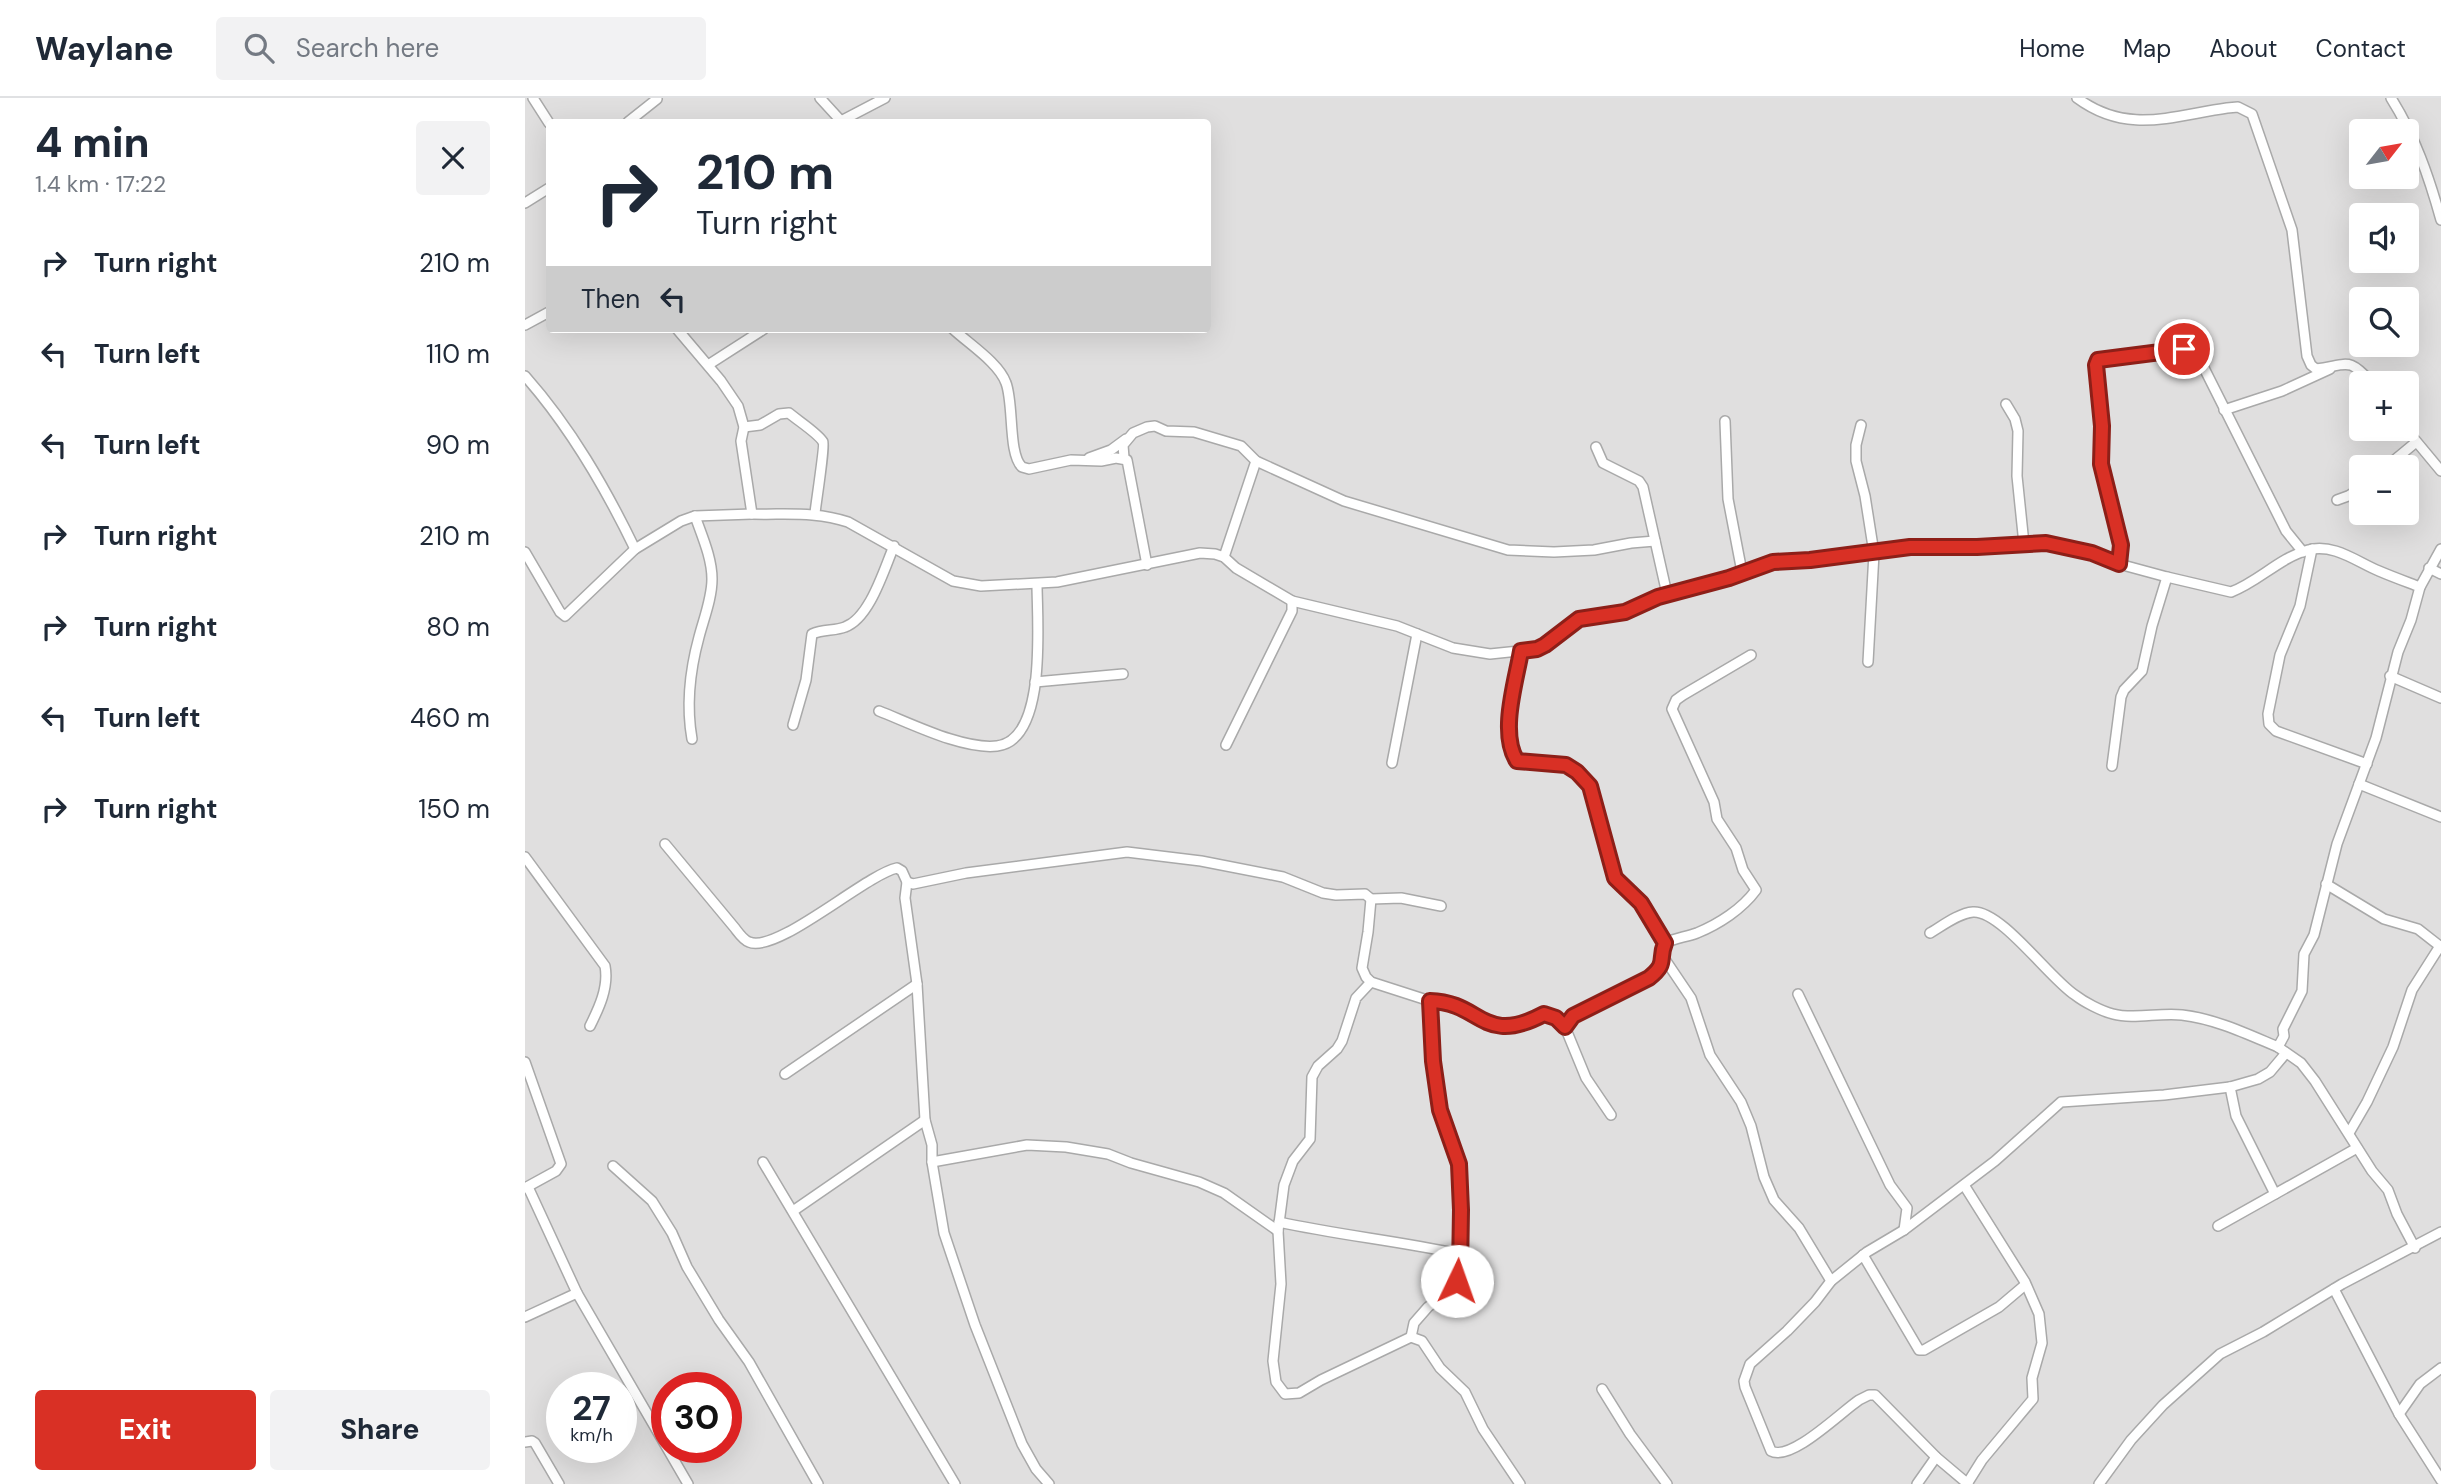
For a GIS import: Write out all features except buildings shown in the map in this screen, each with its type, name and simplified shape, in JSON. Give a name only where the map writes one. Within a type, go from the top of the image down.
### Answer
[{"type":"street","points":[[533,98],[546,119]]},
{"type":"street","points":[[820,98],[838,119]]},
{"type":"street","points":[[846,119],[885,98]]},
{"type":"street","points":[[2077,98],[2106,116],[2124,120],[2162,118],[2238,107],[2252,114],[2292,230],[2307,356],[2316,369],[2346,363],[2354,365],[2360,371]]},
{"type":"street","points":[[2391,98],[2420,155],[2441,220]]},
{"type":"street","points":[[632,119],[657,99]]},
{"type":"street","points":[[525,203],[546,190]]},
{"type":"street","points":[[525,325],[546,314]]},
{"type":"street","points":[[680,333],[738,406],[744,427],[741,441],[752,514]]},
{"type":"street","points":[[708,365],[758,333]]},
{"type":"street","points":[[958,333],[995,365],[1006,380],[1011,399],[1018,464],[1028,469],[1072,460],[1124,458]]},
{"type":"street","points":[[2119,564],[2121,545],[2101,464],[2102,426],[2096,365],[2098,360],[2184,349],[2199,358],[2286,531],[2308,551]]},
{"type":"street","points":[[2224,410],[2293,387],[2337,365]]},
{"type":"street","points":[[525,376],[568,429],[612,501],[635,549]]},
{"type":"street","points":[[2006,404],[2015,419],[2018,431],[2017,476],[2024,544]]},
{"type":"street","points":[[744,427],[760,425],[784,412],[822,439],[824,449],[815,513]]},
{"type":"street","points":[[1725,421],[1728,499],[1742,572]]},
{"type":"street","points":[[1861,425],[1856,445],[1856,461],[1865,496],[1874,553],[1868,662]]},
{"type":"street","points":[[1084,460],[1111,450],[1139,429],[1155,426],[1166,431],[1194,432],[1241,446],[1256,461],[1344,501],[1508,550],[1567,552],[1655,541]]},
{"type":"street","points":[[1128,438],[1123,445],[1124,458],[1130,467],[1147,565]]},
{"type":"street","points":[[2400,455],[2415,443],[2441,471]]},
{"type":"street","points":[[1596,447],[1603,464],[1639,481],[1643,487],[1667,594]]},
{"type":"street","points":[[1224,557],[1256,461]]},
{"type":"street","points":[[2337,500],[2349,495]]},
{"type":"street","points":[[525,552],[560,612],[565,616],[635,549],[681,520],[695,516],[815,513],[848,522],[960,583],[995,586],[1037,584],[1097,576],[1200,553],[1215,554],[1224,557],[1236,568],[1292,601],[1397,626],[1453,648],[1490,654],[1537,649],[1579,619],[1625,612],[1667,594],[1773,562],[1910,547],[2046,543],[2092,553],[2119,564],[2231,592],[2267,569],[2308,551],[2333,550],[2377,571],[2420,587]]},
{"type":"street","points":[[692,738],[688,719],[690,684],[712,580],[695,516]]},
{"type":"street","points":[[793,725],[806,680],[813,634],[844,628],[857,620],[875,589],[894,546]]},
{"type":"street","points":[[1964,1185],[2025,1285],[2039,1314],[2042,1343],[2032,1378],[2033,1399],[1982,1460],[1968,1484],[1936,1457],[1875,1395],[1859,1399],[1797,1447],[1777,1454],[1768,1446],[1745,1387],[1747,1371],[1758,1356],[1815,1302],[1831,1281],[1863,1255],[1904,1230],[1964,1185],[2061,1102],[2164,1095],[2229,1087],[2258,1079],[2270,1072],[2282,1050],[2283,1029],[2302,991],[2304,954],[2313,935],[2337,844],[2376,738],[2390,676],[2420,587],[2441,549]]},
{"type":"street","points":[[2308,551],[2300,606],[2280,655],[2268,714],[2269,723],[2276,731],[2367,764]]},
{"type":"street","points":[[2429,568],[2441,574]]},
{"type":"street","points":[[2112,766],[2122,697],[2142,671],[2167,577]]},
{"type":"street","points":[[879,711],[947,738],[998,746],[1009,741],[1025,724],[1030,713],[1035,682],[1037,584]]},
{"type":"street","points":[[1226,745],[1292,611],[1292,601]]},
{"type":"street","points":[[1392,763],[1417,634]]},
{"type":"street","points":[[1521,651],[1509,713],[1513,755],[1517,761],[1566,765],[1590,786],[1615,878],[1641,903],[1665,943]]},
{"type":"street","points":[[1751,655],[1683,695],[1672,709],[1714,802],[1717,819],[1736,848],[1743,870],[1756,890],[1748,901],[1723,918],[1699,932],[1665,943],[1662,947],[1664,958],[1691,998],[1710,1055],[1741,1102],[1751,1126],[1764,1177],[1774,1200],[1799,1228],[1831,1281]]},
{"type":"street","points":[[1035,682],[1123,674]]},
{"type":"street","points":[[2390,676],[2441,698]]},
{"type":"street","points":[[2359,784],[2441,817]]},
{"type":"street","points":[[665,844],[734,927],[753,943],[765,942],[821,915],[846,896],[892,869],[902,870],[907,882],[905,898],[917,984],[925,1120],[932,1145],[932,1161],[944,1233],[975,1325],[1022,1444],[1036,1469],[1049,1484]]},
{"type":"street","points":[[907,882],[912,884],[966,873],[1107,854],[1148,853],[1283,877],[1322,893],[1365,894],[1371,899],[1401,898],[1441,906]]},
{"type":"street","points":[[525,857],[605,966],[600,1006],[590,1026]]},
{"type":"street","points":[[2326,884],[2384,919],[2418,929],[2441,946],[2412,990],[2393,1047],[2349,1133]]},
{"type":"street","points":[[1371,899],[1369,932],[1362,968],[1371,982],[1430,1001],[1443,1001],[1500,1027],[1520,1026],[1544,1014],[1556,1018],[1565,1027],[1586,1079],[1612,1115]]},
{"type":"street","points":[[1930,933],[1976,911],[1991,918],[2016,937],[2039,963],[2075,996],[2113,1014],[2180,1015],[2209,1020],[2282,1050],[2306,1069],[2357,1148],[2388,1190],[2415,1248]]},
{"type":"street","points":[[1565,1027],[1573,1016],[1649,978],[1659,970],[1664,958]]},
{"type":"street","points":[[1371,982],[1356,998],[1342,1041],[1318,1066],[1313,1077],[1310,1139],[1293,1161],[1284,1185],[1278,1227],[1282,1284],[1273,1361],[1280,1390],[1290,1395],[1299,1393],[1411,1337],[1422,1341],[1440,1368],[1465,1392],[1483,1429],[1520,1484]]},
{"type":"street","points":[[785,1074],[917,984]]},
{"type":"street","points":[[1798,993],[1890,1185],[1907,1208],[1904,1230]]},
{"type":"street","points":[[1411,1337],[1414,1323],[1453,1288],[1460,1271],[1459,1164],[1440,1110],[1433,1061],[1430,1001]]},
{"type":"street","points":[[525,1062],[561,1164],[556,1171],[527,1188],[577,1293],[688,1484]]},
{"type":"street","points":[[2229,1087],[2236,1116],[2275,1195]]},
{"type":"street","points":[[793,1211],[925,1120]]},
{"type":"street","points":[[932,1161],[1027,1145],[1066,1147],[1108,1154],[1199,1182],[1224,1193],[1278,1227],[1395,1241],[1458,1254]]},
{"type":"street","points":[[2218,1227],[2357,1148]]},
{"type":"street","points":[[763,1162],[955,1484]]},
{"type":"street","points":[[613,1166],[652,1201],[687,1267],[719,1320],[749,1362],[818,1484]]},
{"type":"street","points":[[2099,1484],[2131,1440],[2163,1405],[2220,1354],[2441,1232]]},
{"type":"street","points":[[1863,1255],[1919,1350],[1933,1345],[1999,1307],[2025,1285]]},
{"type":"street","points":[[2334,1289],[2399,1414],[2441,1480]]},
{"type":"street","points":[[525,1317],[577,1293]]},
{"type":"street","points":[[2399,1414],[2420,1384],[2441,1368]]},
{"type":"street","points":[[1602,1389],[1630,1434],[1667,1484]]},
{"type":"street","points":[[525,1441],[535,1443],[559,1484]]},
{"type":"street","points":[[1917,1484],[1936,1457]]},
{"type":"shaded area","points":[[525,98],[2441,98],[2441,1484],[525,1484]]},
{"type":"route","points":[[1457,1281],[1460,1271],[1459,1164],[1440,1110],[1433,1061],[1430,1001],[1443,1001],[1457,1006],[1500,1027],[1520,1026],[1544,1014],[1556,1018],[1565,1027],[1573,1016],[1649,978],[1659,970],[1664,958],[1662,947],[1665,943],[1648,913],[1615,878],[1590,786],[1566,765],[1517,761],[1513,755],[1509,713],[1521,651],[1545,645],[1579,619],[1632,610],[1658,597],[1729,578],[1765,563],[1910,547],[2046,543],[2092,553],[2119,564],[2121,545],[2118,526],[2102,474],[2102,426],[2096,365],[2098,360],[2184,349]]}]
